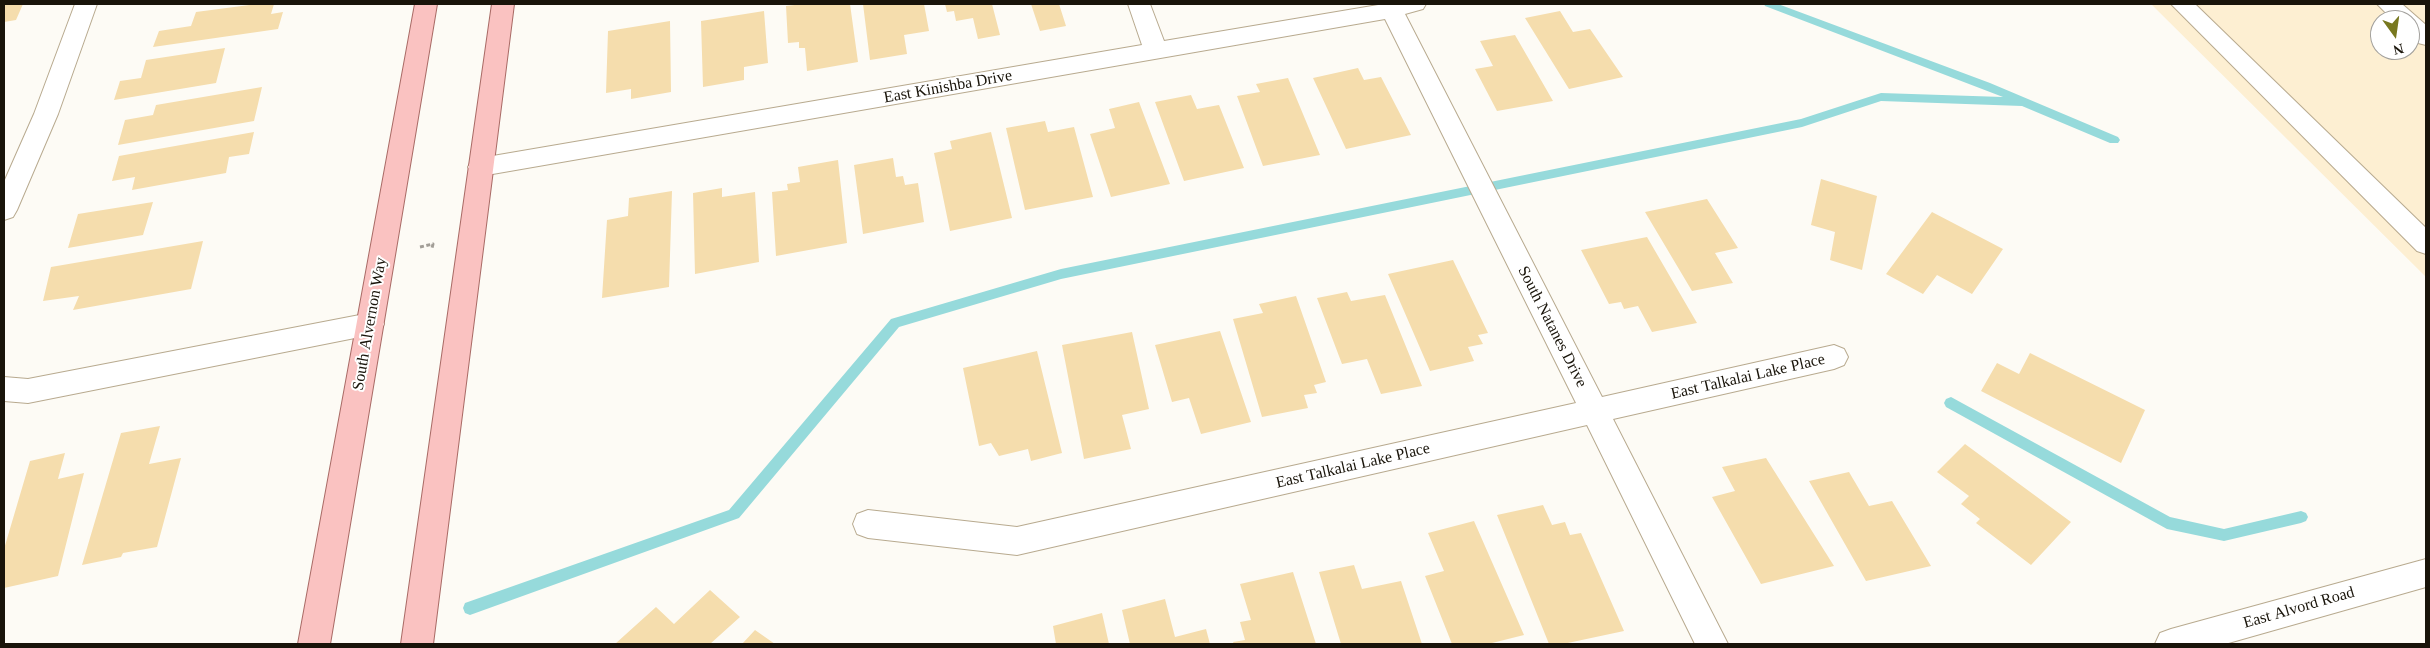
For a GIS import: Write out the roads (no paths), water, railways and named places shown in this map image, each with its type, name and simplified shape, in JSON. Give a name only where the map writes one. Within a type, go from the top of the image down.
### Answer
[{"type":"main road","name":"South Alvernon Way","points":[[314,644],[426,4]]},
{"type":"main road","points":[[417,644],[503,4]]},
{"type":"street","points":[[4,210],[46,114],[86,4]]},
{"type":"street","points":[[1139,4],[1156,51]]},
{"type":"street","points":[[2182,4],[2426,244]]},
{"type":"street","name":"East Kinishba Drive","points":[[481,167],[1403,7]]},
{"type":"street","name":"South Natanes Drive","points":[[1403,7],[1472,170],[1712,644]]},
{"type":"street","points":[[4,389],[28,391],[370,324]]},
{"type":"street","name":"East Talkalai Lake Place","points":[[868,524],[1017,541],[1834,357]]},
{"type":"street","name":"East Alvord Road","points":[[2171,644],[2426,572]]},
{"type":"waterway","points":[[1769,4],[1986,86],[2114,140]]},
{"type":"waterway","points":[[470,608],[734,514],[895,323],[1061,274],[1802,123],[1881,97],[2022,102]]},
{"type":"waterway","points":[[1951,403],[2167,523],[2224,535],[2301,517]]}]
